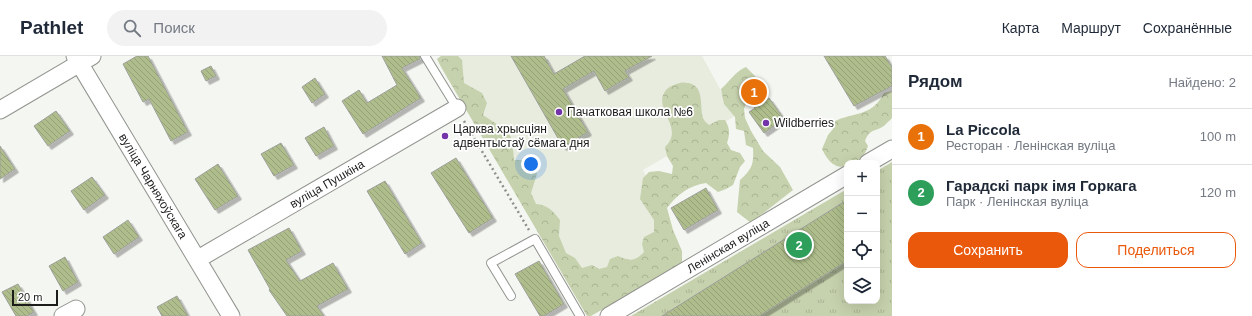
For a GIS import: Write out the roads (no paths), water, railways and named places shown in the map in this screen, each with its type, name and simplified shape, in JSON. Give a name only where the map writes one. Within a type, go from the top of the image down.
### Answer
[{"type":"street","points":[[0,110],[82,59]]},
{"type":"street","name":"вуліца Чарняхоўскага","points":[[82,59],[231,316]]},
{"type":"street","name":"вуліца Пушкіна","points":[[198,259],[456,108]]},
{"type":"street","points":[[873,160],[892,149]]},
{"type":"street","name":"Ленінская вуліца","points":[[609,316],[844,178]]},
{"type":"lane","points":[[425,56],[456,108]]},
{"type":"lane","points":[[511,296],[491,263],[535,239],[580,316]]},
{"type":"place","name":"La Piccola","points":[[754,92]]},
{"type":"place","name":"Пачатковая школа №6","points":[[559,112]]},
{"type":"place","name":"Wildberries","points":[[766,123]]},
{"type":"place","name":"Царква хрысціян адвентыстаў сёмага дня","points":[[445,136]]},
{"type":"place","name":"Гарадскі парк імя Горкага","points":[[799,245]]}]
